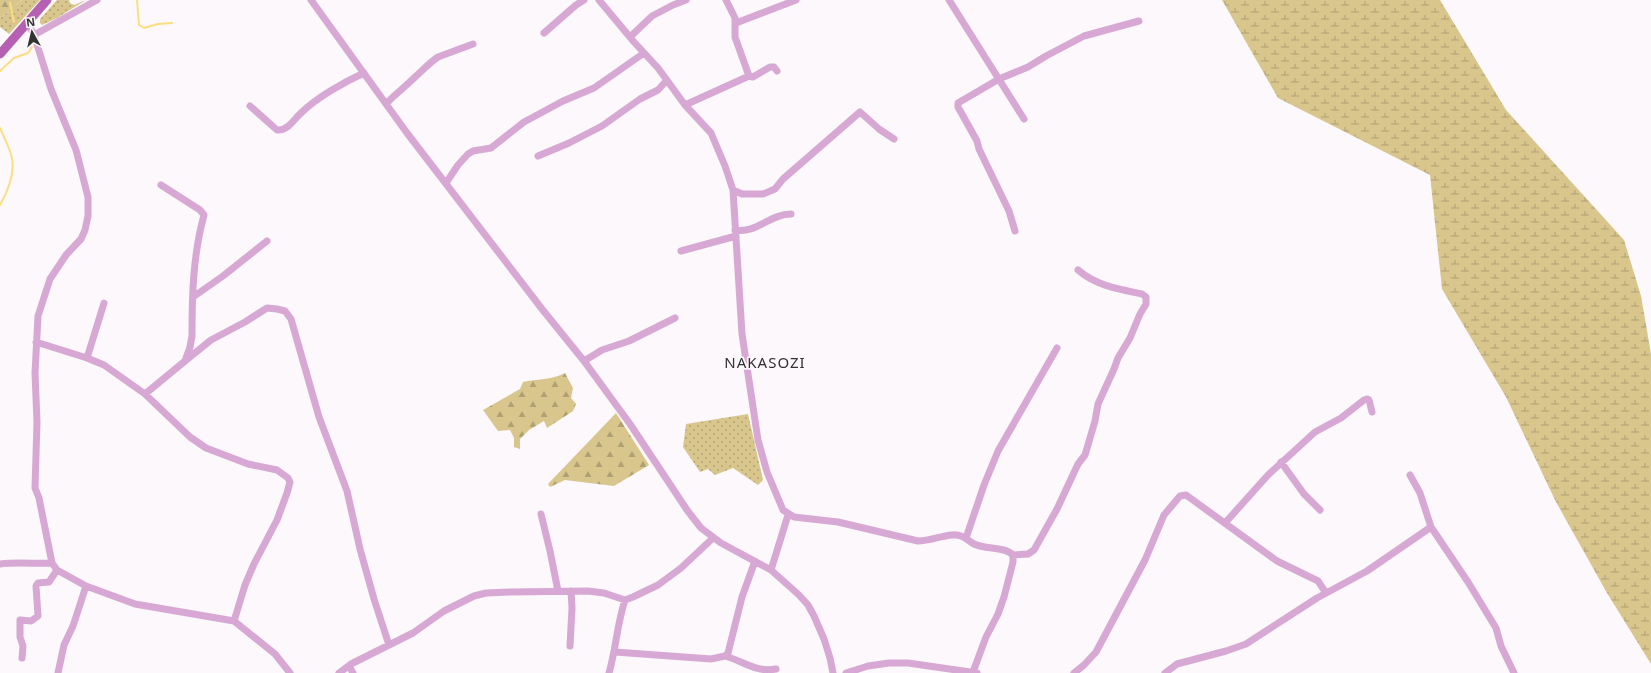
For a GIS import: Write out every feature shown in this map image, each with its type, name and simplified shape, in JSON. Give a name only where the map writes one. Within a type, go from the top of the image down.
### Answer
[{"type":"main road","points":[[0,54],[46,0]]},
{"type":"street","points":[[34,35],[97,0]]},
{"type":"street","points":[[311,0],[386,104],[584,361],[630,424],[687,510],[702,528],[713,538],[771,570],[799,595],[811,610],[824,638],[833,673]]},
{"type":"street","points":[[544,33],[576,5],[584,0]]},
{"type":"street","points":[[599,0],[711,133],[716,142],[733,190],[742,334],[758,440],[770,479],[783,510],[788,515],[838,522],[918,541],[928,541],[952,535],[962,535],[976,544],[1008,552],[1013,555],[1028,554],[1034,550],[1057,510],[1078,464],[1085,455],[1095,421],[1098,404],[1118,358],[1130,338],[1146,304],[1146,297],[1142,294],[1112,288],[1097,283],[1078,270]]},
{"type":"street","points":[[630,37],[652,16],[686,0]]},
{"type":"street","points":[[726,0],[736,23],[735,37],[749,76]]},
{"type":"street","points":[[736,23],[796,0]]},
{"type":"street","points":[[949,0],[1024,120]]},
{"type":"street","points":[[1015,231],[1009,211],[979,149],[977,140],[958,107],[958,103],[999,79],[1028,67],[1084,36],[1138,21]]},
{"type":"street","points":[[27,22],[34,35],[51,89],[76,150],[88,197],[88,216],[85,230],[81,239],[66,254],[50,279],[38,316],[34,373],[37,422],[36,488],[52,563],[57,570],[86,586],[135,604],[234,621],[275,654],[290,673]]},
{"type":"street","points":[[386,104],[397,91],[414,78],[433,60],[473,44]]},
{"type":"street","points":[[446,183],[458,165],[468,154],[473,151],[491,148],[524,122],[563,101],[594,88],[644,53]]},
{"type":"street","points":[[686,104],[749,76],[753,77],[770,67],[774,67],[777,71]]},
{"type":"street","points":[[250,106],[277,130],[285,129],[302,112],[350,79],[364,73]]},
{"type":"street","points":[[538,156],[569,143],[602,126],[640,99],[658,90],[667,80]]},
{"type":"street","points":[[733,190],[742,194],[763,194],[775,189],[783,178],[860,112],[879,129],[894,139]]},
{"type":"street","points":[[161,185],[200,210],[204,216],[197,244],[192,336],[185,361]]},
{"type":"street","points":[[681,251],[749,230],[783,214],[791,214]]},
{"type":"street","points":[[193,297],[223,276],[267,241]]},
{"type":"street","points":[[87,358],[104,303]]},
{"type":"street","points":[[145,394],[211,340],[245,322],[267,308],[285,311],[291,319],[319,417],[347,491],[360,549],[389,645]]},
{"type":"street","points":[[584,361],[602,350],[629,341],[675,318]]},
{"type":"street","points":[[36,342],[104,365],[145,394],[190,437],[206,448],[248,464],[277,470],[288,478],[290,482],[287,494],[277,520],[254,564],[245,585],[234,621]]},
{"type":"street","points":[[966,538],[984,485],[998,451],[1057,348]]},
{"type":"street","points":[[1225,523],[1281,462],[1315,432],[1341,418],[1364,400],[1369,400],[1372,412]]},
{"type":"street","points":[[1281,462],[1304,494],[1320,510]]},
{"type":"street","points":[[1410,475],[1420,493],[1431,527],[1465,576],[1496,628],[1501,646],[1514,673]]},
{"type":"street","points":[[1074,673],[1096,652],[1145,560],[1164,515],[1177,498],[1186,495],[1277,561],[1318,581],[1326,593]]},
{"type":"street","points":[[541,514],[558,592]]},
{"type":"street","points":[[771,570],[788,515]]},
{"type":"street","points":[[1165,673],[1177,664],[1246,644],[1275,623],[1367,571],[1431,527]]},
{"type":"street","points":[[339,673],[349,666],[413,633],[444,611],[474,596],[511,592],[588,591],[604,593],[625,600],[658,585],[681,568],[713,538]]},
{"type":"street","points":[[846,673],[868,666],[889,663],[908,663],[975,672],[986,637],[998,614],[1004,597],[1013,562],[1013,555]]},
{"type":"street","points":[[725,656],[728,653],[742,597],[755,561]]},
{"type":"street","points":[[0,564],[11,562],[36,564],[52,563]]},
{"type":"street","points":[[22,658],[23,646],[20,637],[20,620],[31,621],[38,616],[36,586],[38,583],[49,582],[57,570]]},
{"type":"street","points":[[58,673],[64,645],[73,626],[86,586]]},
{"type":"street","points":[[570,646],[572,608],[571,591]]},
{"type":"street","points":[[609,673],[615,652],[616,634],[625,600]]},
{"type":"street","points":[[615,652],[711,660],[725,656],[739,660],[753,669],[770,671],[776,669]]},
{"type":"street","points":[[349,666],[353,673]]},
{"type":"green space","points":[[0,0],[22,0],[0,18]]},
{"type":"green space","points":[[22,0],[40,0],[9,34],[0,27],[0,18]]},
{"type":"green space","points":[[57,0],[69,0],[70,3],[74,5],[86,0],[57,18],[42,25],[40,23],[40,19]]},
{"type":"green space","points":[[1222,0],[1440,0],[1506,110],[1624,240],[1641,296],[1651,354],[1651,664],[1607,593],[1556,502],[1506,397],[1442,289],[1430,175],[1278,98]]},
{"type":"green space","points":[[565,373],[573,388],[571,398],[576,404],[573,411],[547,428],[544,421],[529,430],[520,439],[520,449],[514,447],[514,438],[510,430],[498,431],[483,410],[520,389],[523,382],[549,378]]},
{"type":"green space","points":[[616,413],[649,465],[614,486],[565,480],[550,487],[548,484]]},
{"type":"green space","points":[[748,414],[763,480],[758,485],[733,468],[715,475],[708,469],[700,472],[683,447],[686,424]]},
{"type":"waterway","points":[[137,0],[139,25],[144,28],[158,24],[172,23]]},
{"type":"waterway","points":[[10,3],[14,22]]},
{"type":"waterway","points":[[0,71],[14,58],[28,53],[32,47]]},
{"type":"waterway","points":[[0,128],[11,154],[13,167],[6,194],[0,205]]},
{"type":"district","name":"NAKASOZI","points":[[765,362]]}]
